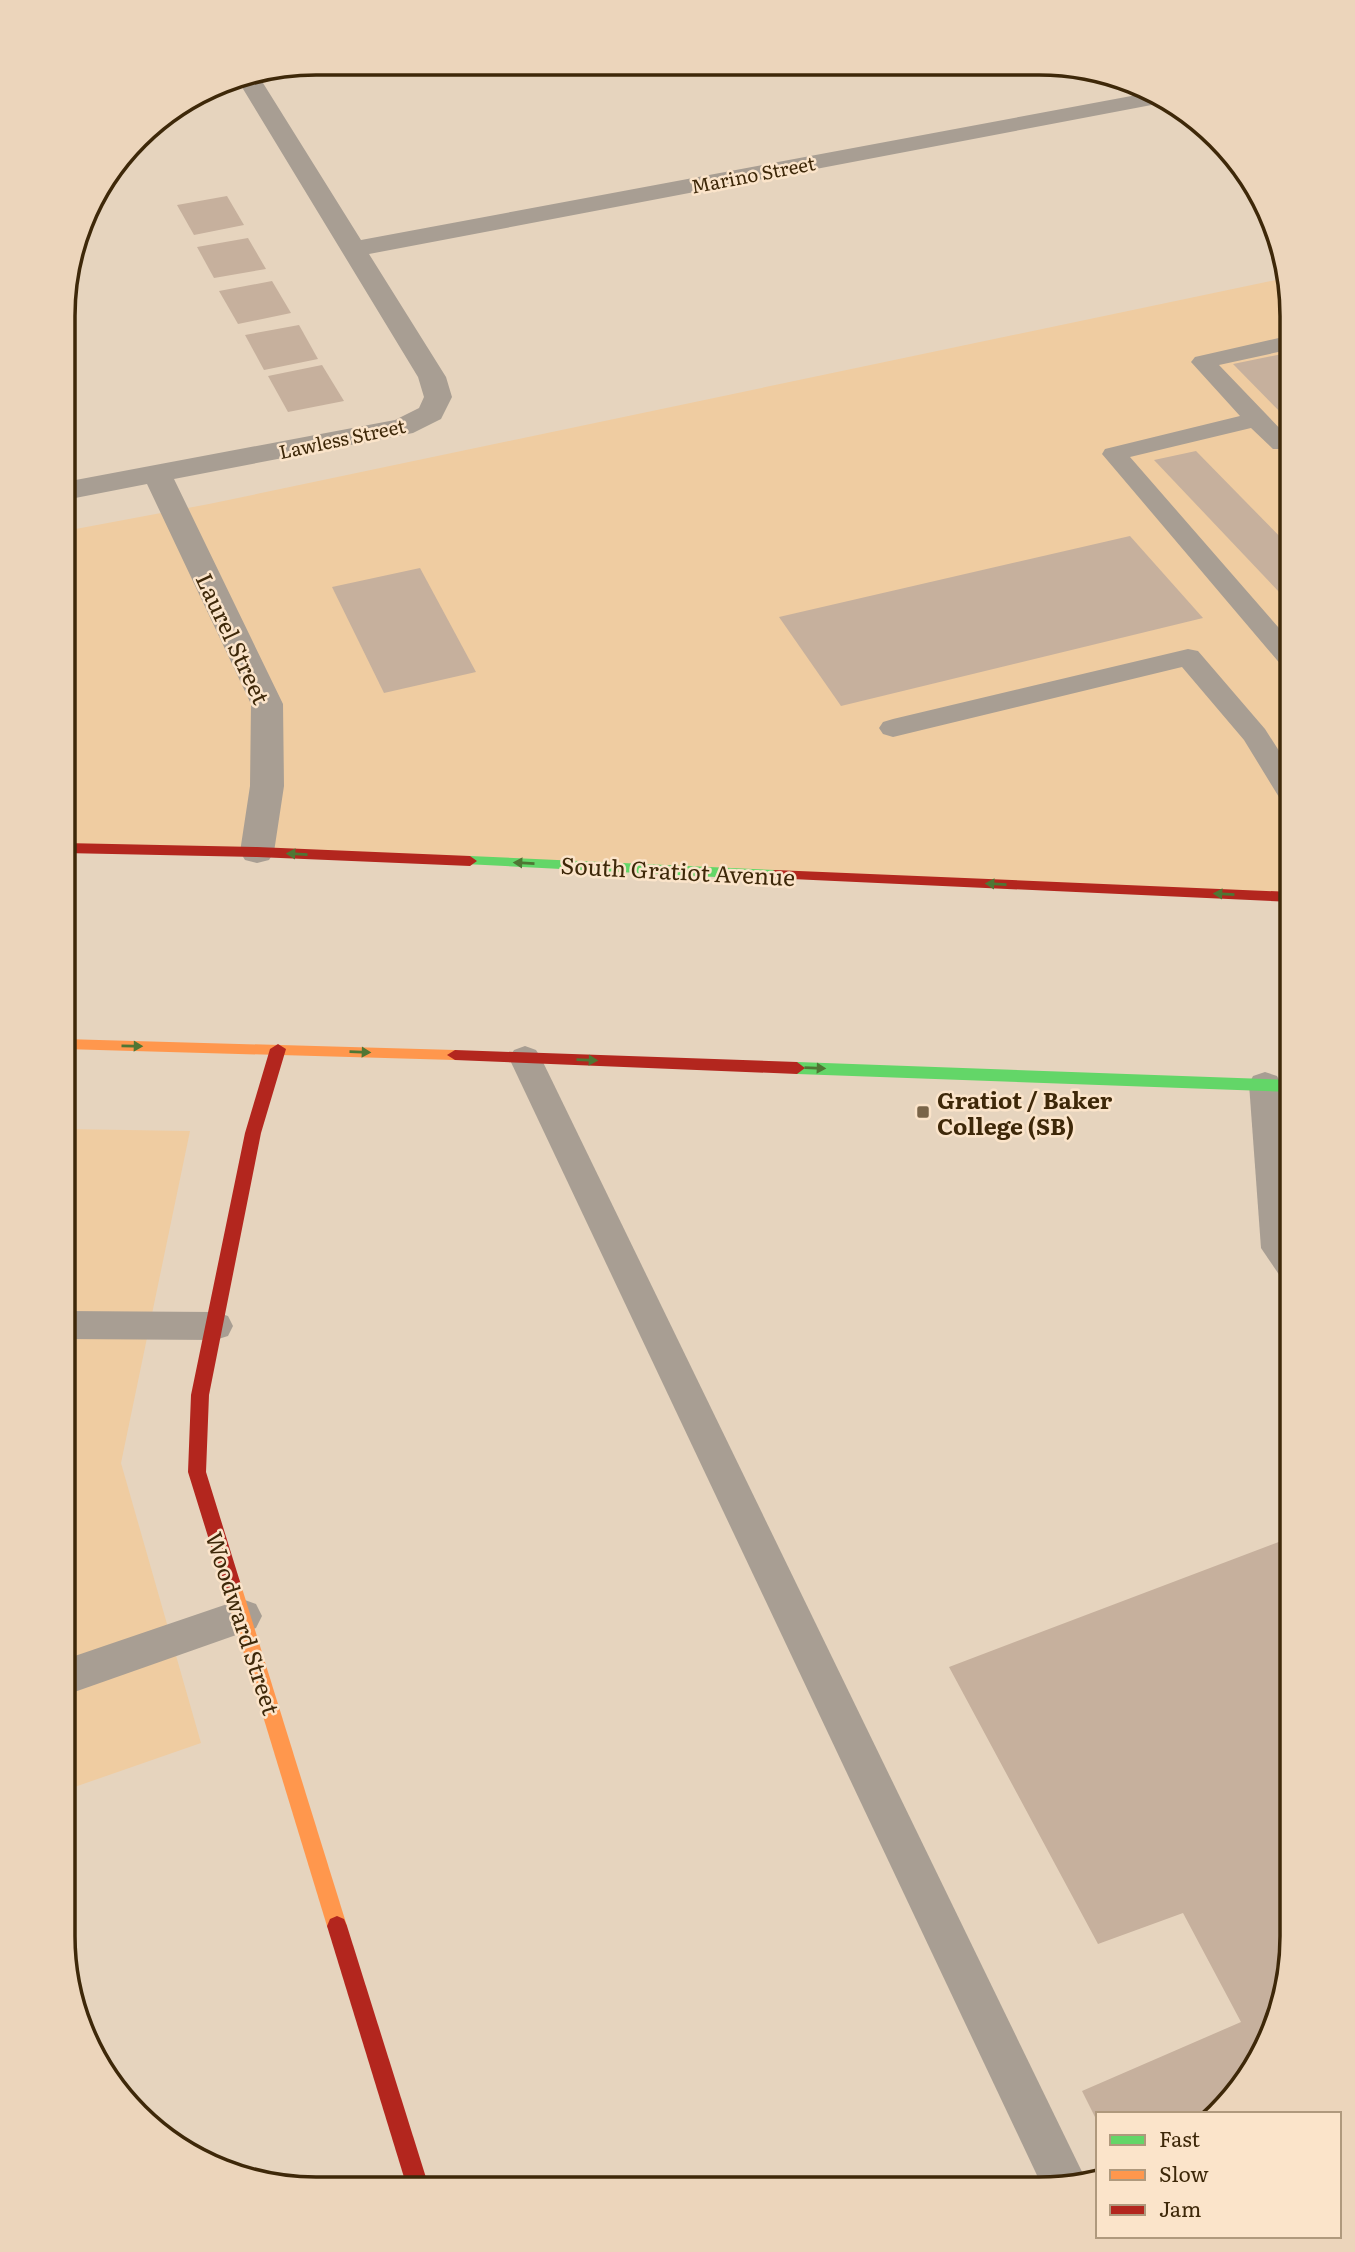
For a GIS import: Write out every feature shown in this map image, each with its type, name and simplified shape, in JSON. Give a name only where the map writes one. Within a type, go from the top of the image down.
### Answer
[{"type":"main road","name":"South Gratiot Avenue","points":[[75,848],[257,852],[1280,896]]},
{"type":"main road","points":[[75,1044],[278,1049],[1278,1085]]},
{"type":"main road","name":"Woodward Street","points":[[278,1049],[253,1133],[200,1395],[197,1472],[415,2177]]},
{"type":"street","points":[[251,84],[353,249]]},
{"type":"street","name":"Marino Street","points":[[353,249],[1144,101]]},
{"type":"street","name":"Lawless Street","points":[[75,489],[403,427],[431,413],[438,397],[432,377],[353,249]]},
{"type":"street","name":"Laurel Street","points":[[157,475],[267,704],[267,786],[257,852]]},
{"type":"lane","points":[[1280,345],[1203,362],[1280,442]]},
{"type":"lane","points":[[1255,419],[1114,454],[1280,646]]},
{"type":"lane","points":[[893,728],[1188,657],[1255,735],[1280,775]]},
{"type":"lane","points":[[525,1058],[1061,2175]]},
{"type":"lane","points":[[1278,1085],[1279,1250]]},
{"type":"lane","points":[[75,1325],[215,1326]]},
{"type":"lane","points":[[75,1674],[242,1616]]},
{"type":"shaded area","points":[[1276,280],[1280,316],[1280,896],[75,845],[75,529],[209,504]]},
{"type":"shaded area","points":[[75,1129],[190,1131],[121,1463],[201,1743],[75,1787]]},
{"type":"building","points":[[227,196],[244,225],[194,235],[177,205]]},
{"type":"building","points":[[248,238],[266,269],[214,278],[197,247]]},
{"type":"building","points":[[272,281],[291,313],[238,324],[219,291]]},
{"type":"building","points":[[299,325],[318,359],[264,370],[245,335]]},
{"type":"building","points":[[1280,354],[1280,412],[1233,364]]},
{"type":"building","points":[[322,365],[344,401],[288,412],[268,376]]},
{"type":"building","points":[[1196,451],[1280,537],[1280,593],[1154,460]]},
{"type":"building","points":[[1130,536],[1203,618],[841,706],[779,617]]},
{"type":"building","points":[[420,568],[476,672],[384,693],[332,587]]},
{"type":"building","points":[[1279,1542],[1279,1952],[1275,1983],[1255,2042],[1239,2070],[1203,2112],[1096,2112],[1096,2119],[1082,2091],[1241,2022],[1183,1913],[1098,1944],[949,1667]]},
{"type":"traffic: fast","points":[[470,861],[775,875]]},
{"type":"traffic: fast","points":[[797,1068],[1280,1086]]},
{"type":"traffic: slow","points":[[75,1044],[455,1055]]},
{"type":"traffic: slow","points":[[232,1585],[337,1926]]},
{"type":"traffic: jam","points":[[75,848],[257,852],[470,861]]},
{"type":"traffic: jam","points":[[775,875],[1280,896]]},
{"type":"traffic: jam","points":[[232,1585],[197,1472],[200,1395],[253,1133],[278,1049]]},
{"type":"traffic: jam","points":[[455,1055],[797,1068]]},
{"type":"traffic: jam","points":[[337,1926],[415,2177]]},
{"type":"place","name":"Gratiot / Baker College (SB)","points":[[923,1112]]}]
